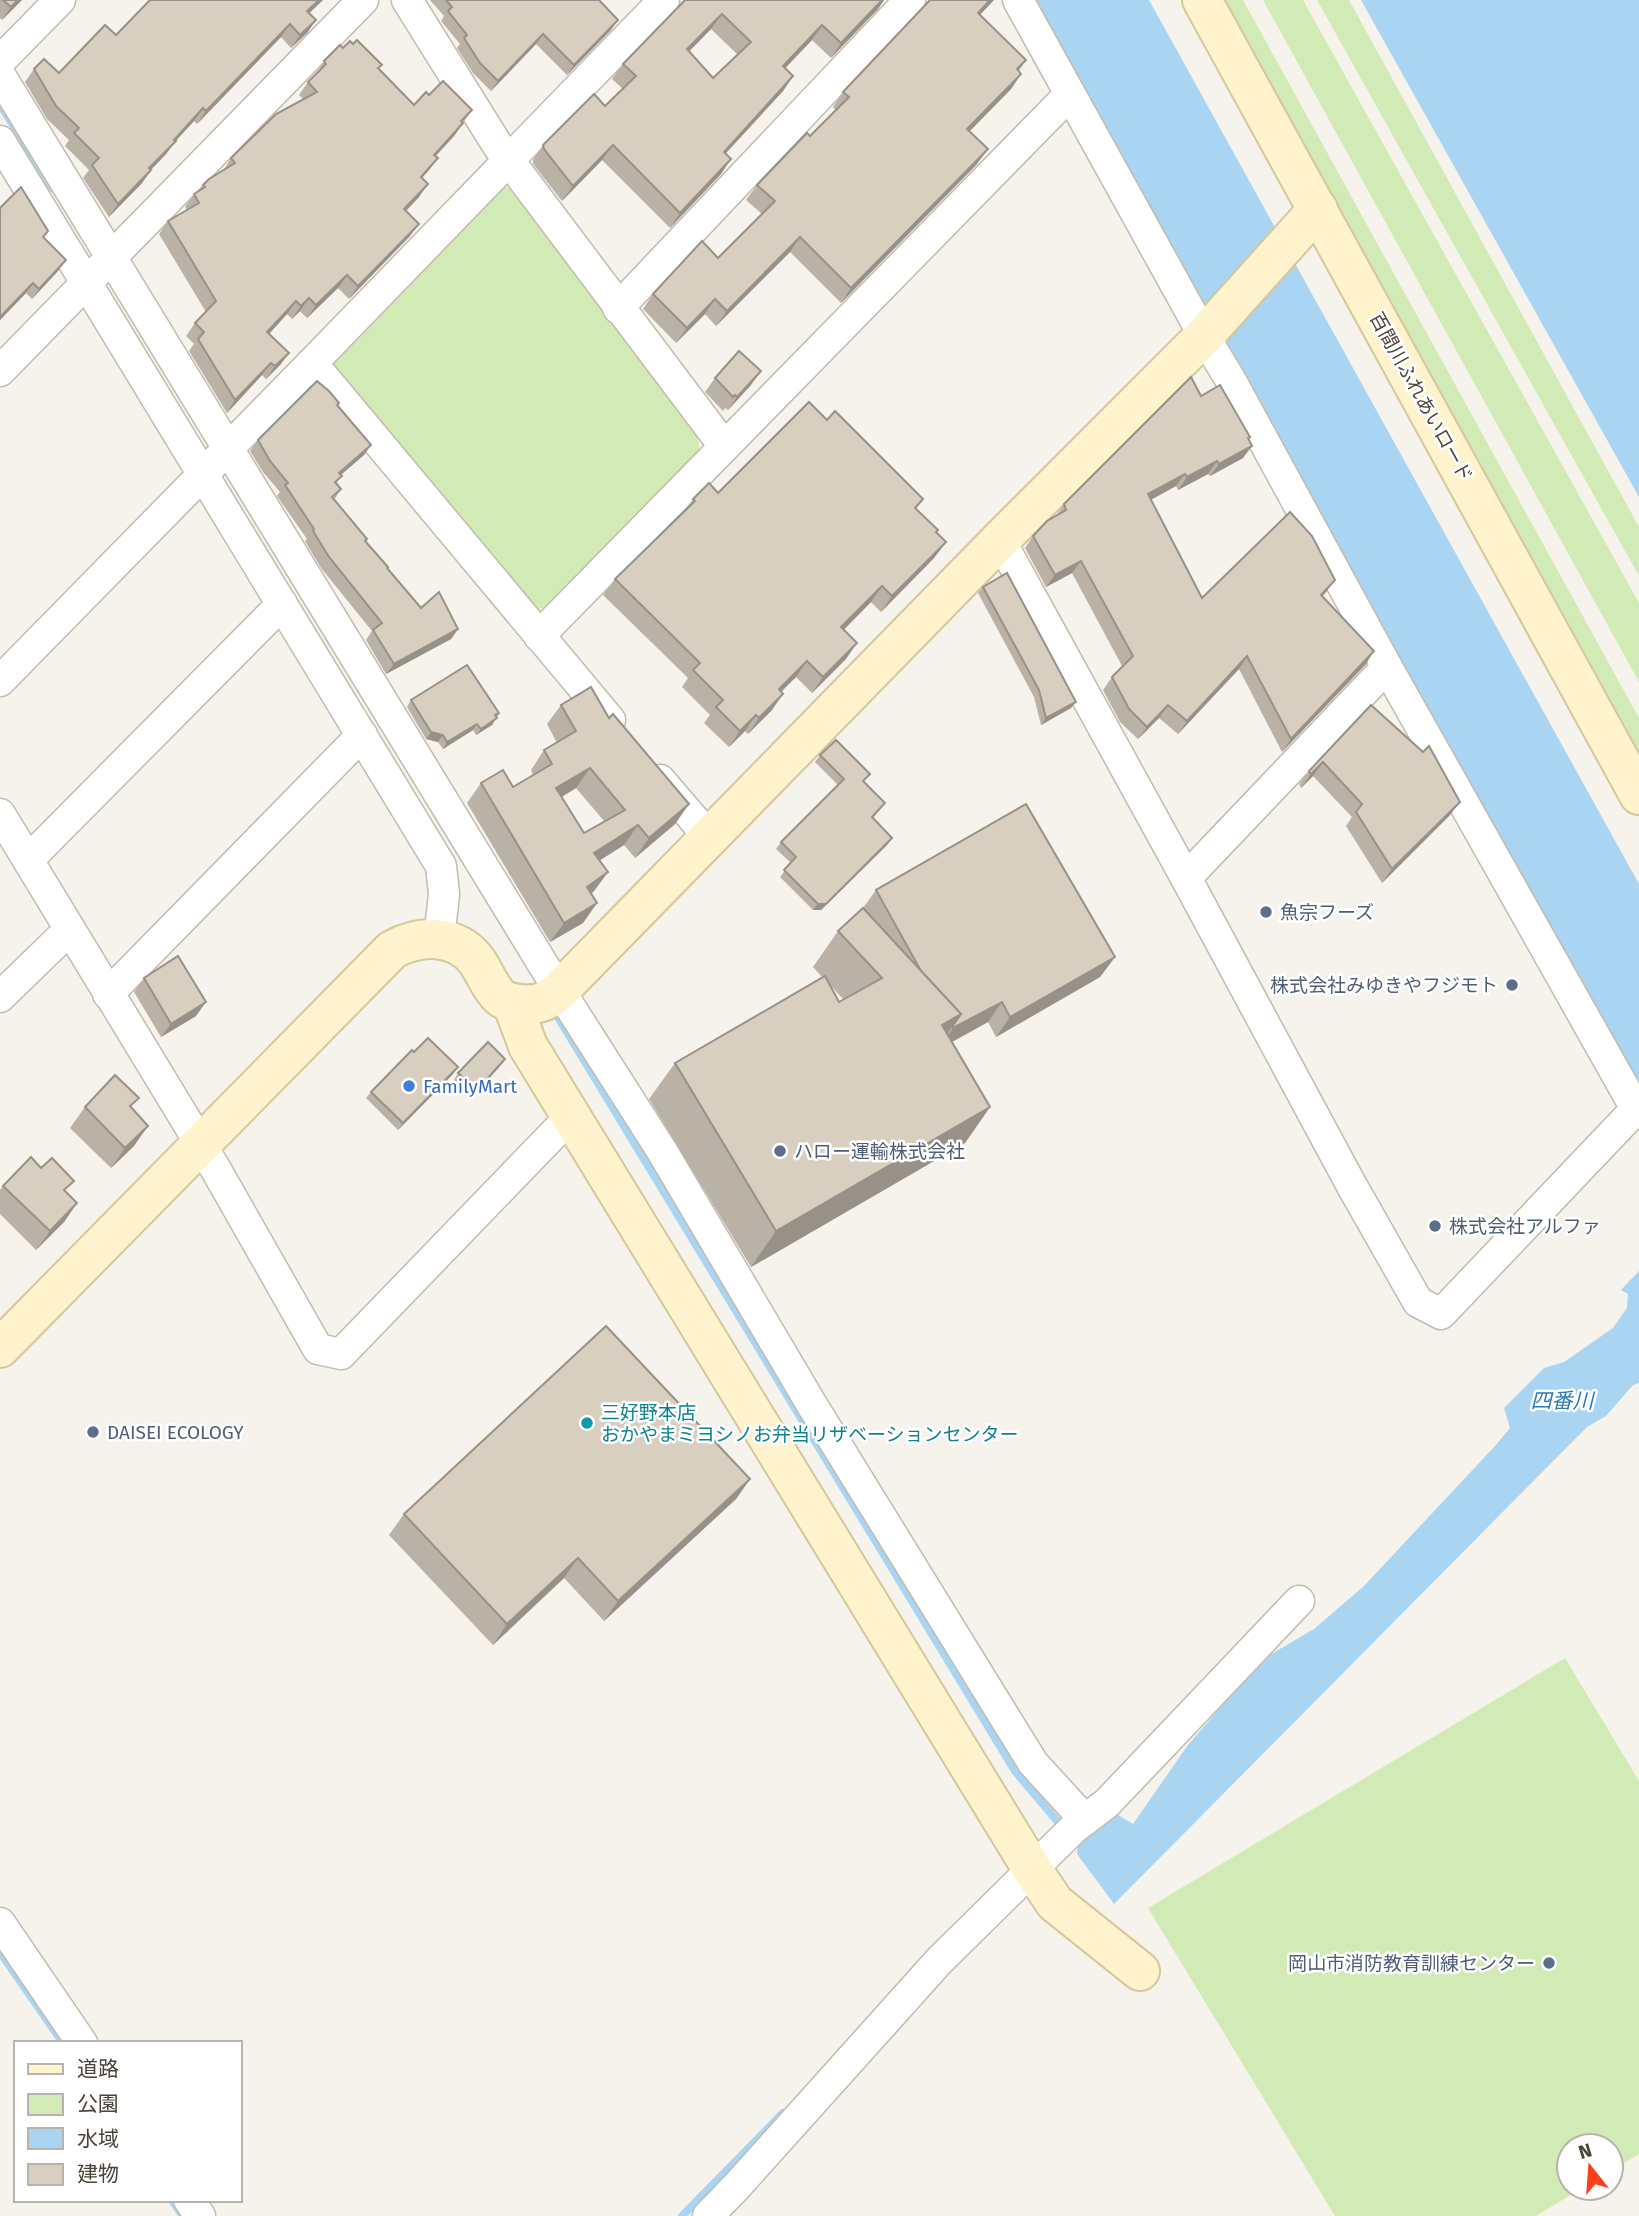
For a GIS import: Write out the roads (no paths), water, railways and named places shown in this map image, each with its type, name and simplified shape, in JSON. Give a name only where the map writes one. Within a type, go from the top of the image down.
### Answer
[{"type":"street","points":[[0,61],[60,0]]},
{"type":"street","points":[[0,371],[363,0]]},
{"type":"street","points":[[407,0],[498,146],[724,446]]},
{"type":"street","points":[[0,681],[664,0]]},
{"type":"street","points":[[618,308],[909,0]]},
{"type":"street","points":[[1000,540],[1418,1302],[1441,1314],[1636,1109],[1387,667],[1230,379],[1211,328],[1070,94],[1018,0]]},
{"type":"street","name":"百間川ふれあいロード","points":[[1202,0],[1639,795]]},
{"type":"street","points":[[0,75],[101,268],[542,997],[662,1151],[812,1405],[1074,1829]]},
{"type":"street","points":[[539,636],[1070,94]]},
{"type":"street","points":[[0,141],[101,268]]},
{"type":"street","points":[[1140,1971],[1055,1903],[528,1046],[542,997],[709,837],[1211,328],[1318,209]]},
{"type":"street","points":[[312,363],[709,837]]},
{"type":"street","points":[[217,459],[282,604],[441,866],[444,894],[439,939]]},
{"type":"street","points":[[27,860],[282,604]]},
{"type":"street","points":[[1186,878],[1387,667]]},
{"type":"street","points":[[108,994],[362,735]]},
{"type":"street","points":[[0,814],[201,1144],[318,1349],[341,1354],[571,1116]]},
{"type":"street","points":[[0,998],[69,930]]},
{"type":"street","points":[[0,1348],[392,950],[405,943],[439,939],[451,942],[474,958],[502,999],[542,997]]},
{"type":"street","points":[[708,2216],[939,1961],[1032,1868],[1107,1803],[1299,1601]]},
{"type":"street","points":[[0,1923],[81,2041]]},
{"type":"water","points":[[1036,0],[1149,0],[1639,884],[1639,1094]]},
{"type":"water","points":[[1361,0],[1639,0],[1639,497]]},
{"type":"water","name":"四番川","points":[[1639,1271],[1639,1383],[1633,1385],[1606,1416],[1587,1427],[1114,1904],[1077,1854],[1084,1835],[1110,1810],[1133,1824],[1188,1745],[1261,1660],[1314,1629],[1364,1586],[1495,1446],[1510,1428],[1504,1408],[1544,1368],[1564,1362],[1613,1328],[1627,1308],[1628,1294],[1621,1290]]},
{"type":"waterway","points":[[0,104],[52,188]]},
{"type":"waterway","points":[[553,1009],[1015,1771],[1064,1829]]},
{"type":"waterway","points":[[0,1952],[62,2041]]},
{"type":"waterway","points":[[682,2216],[783,2113]]},
{"type":"waterway","points":[[173,2202],[182,2215]]},
{"type":"place","name":"魚宗フーズ","points":[[1266,912]]},
{"type":"place","name":"株式会社みゆきやフジモト","points":[[1512,985]]},
{"type":"place","name":"FamilyMart","points":[[409,1086]]},
{"type":"place","name":"ハロー運輸株式会社","points":[[780,1151]]},
{"type":"place","name":"株式会社アルファ","points":[[1435,1226]]},
{"type":"place","name":"三好野本店 おかやまミヨシノお弁当リザベーションセンター","points":[[587,1423]]},
{"type":"place","name":"DAISEI ECOLOGY","points":[[93,1432]]},
{"type":"place","name":"岡山市消防教育訓練センター","points":[[1549,1963]]}]
